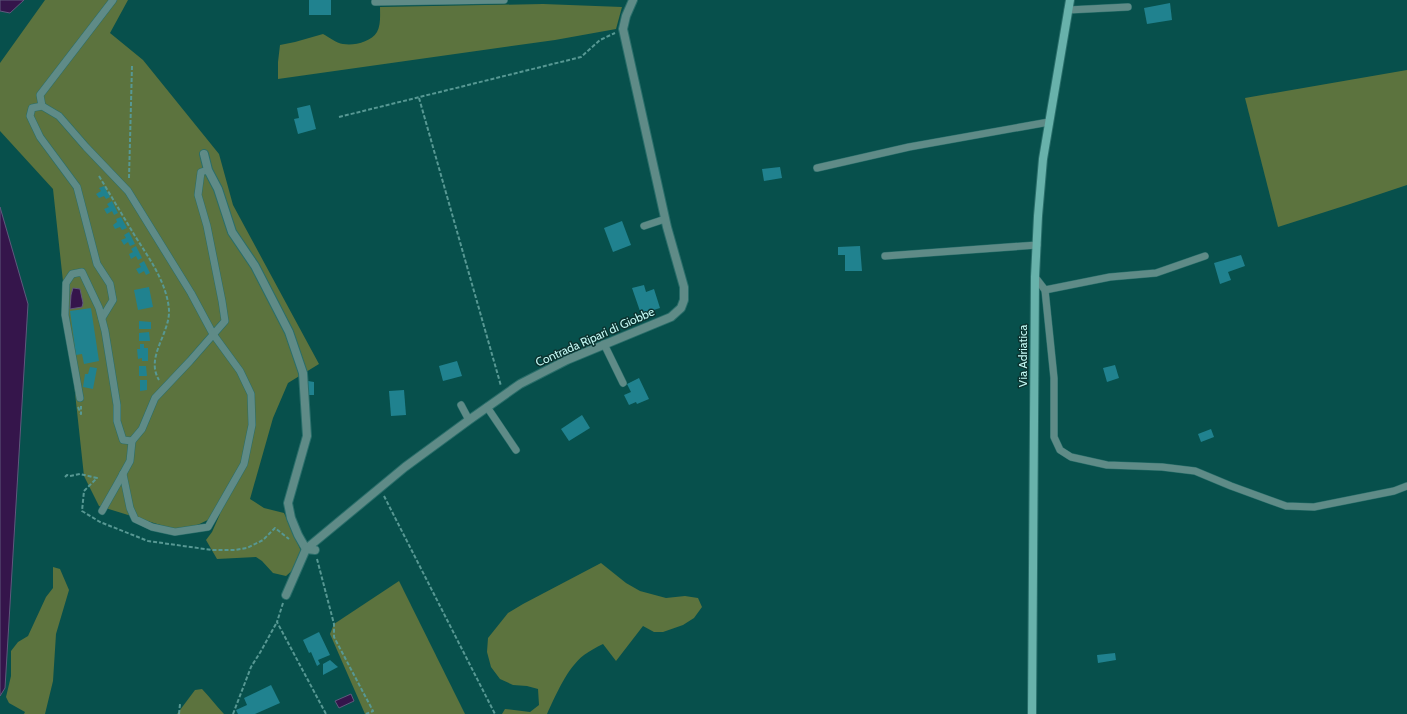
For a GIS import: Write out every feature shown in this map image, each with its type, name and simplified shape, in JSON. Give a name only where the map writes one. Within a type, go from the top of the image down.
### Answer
[{"type":"main road","name":"Via Adriatica","points":[[1032,714],[1035,277],[1043,159],[1070,0]]},
{"type":"street","name":"Contrada Ripari di Giobbe","points":[[286,595],[306,549],[380,487],[469,420],[504,395],[527,381],[567,360],[670,317],[681,308],[684,300],[684,287],[665,219],[623,29],[626,16],[633,0]]},
{"type":"street","points":[[204,154],[208,170],[218,189],[232,232],[255,266],[289,332],[303,373],[307,436],[288,503],[291,518],[306,549],[315,550]]},
{"type":"lane","points":[[42,106],[40,95],[113,0]]},
{"type":"lane","points":[[375,2],[504,0]]},
{"type":"lane","points":[[1068,10],[1128,7]]},
{"type":"lane","points":[[102,318],[113,300],[110,284],[97,264],[77,187],[40,137],[30,116],[32,108],[42,106],[59,116],[128,191],[191,293],[213,334],[240,371],[251,394],[252,425],[244,464],[208,527],[175,532],[152,527],[135,519],[130,508],[123,474]]},
{"type":"lane","points":[[817,168],[909,147],[1049,122]]},
{"type":"lane","points":[[102,511],[130,460],[132,441],[142,429],[155,398],[225,321],[209,234],[198,195],[202,172],[208,170]]},
{"type":"lane","points":[[644,226],[665,219]]},
{"type":"lane","points":[[885,256],[1037,245]]},
{"type":"lane","points":[[1046,290],[1110,277],[1156,273],[1205,256]]},
{"type":"lane","points":[[80,398],[65,315],[66,283],[72,274],[82,272],[99,308],[102,318],[117,405],[117,421],[123,440],[132,441]]},
{"type":"lane","points":[[1035,277],[1046,290],[1054,378],[1054,437],[1060,450],[1071,458],[1108,465],[1162,467],[1195,472],[1286,506],[1314,508],[1387,492],[1407,486]]},
{"type":"lane","points":[[604,344],[623,383]]},
{"type":"lane","points":[[461,404],[469,420]]},
{"type":"lane","points":[[487,407],[516,450]]},
{"type":"path","points":[[339,118],[581,57],[600,40],[623,29]]},
{"type":"path","points":[[128,191],[132,66]]},
{"type":"path","points":[[419,98],[504,395]]},
{"type":"path","points":[[98,174],[151,263],[164,289],[169,311],[167,326],[155,356],[155,370],[164,389]]},
{"type":"path","points":[[380,487],[495,714]]},
{"type":"path","points":[[315,550],[334,624],[334,637],[373,711],[366,714]]},
{"type":"path","points":[[233,714],[251,667],[277,622],[286,595]]},
{"type":"path","points":[[277,622],[326,714]]},
{"type":"path","points":[[179,714],[180,704]]},
{"type":"green space","points":[[45,0],[128,0],[110,33],[143,60],[219,154],[233,205],[319,364],[288,383],[273,418],[250,499],[264,508],[284,513],[301,551],[296,567],[286,576],[273,573],[256,557],[217,559],[206,540],[212,532],[220,514],[183,532],[99,506],[84,476],[53,189],[0,131],[0,63]]},
{"type":"green space","points":[[543,4],[622,7],[616,29],[555,40],[278,79],[280,45],[323,34],[343,44],[367,41],[377,32],[380,23],[380,7]]},
{"type":"green space","points":[[1407,70],[1407,185],[1278,227],[1245,98]]},
{"type":"green space","points":[[601,563],[626,583],[640,591],[666,598],[685,596],[698,598],[702,607],[694,618],[683,625],[663,632],[654,632],[643,626],[616,661],[603,644],[584,655],[567,674],[547,714],[502,714],[505,709],[530,712],[539,705],[538,689],[527,686],[513,685],[500,679],[491,667],[487,652],[488,638],[508,613]]},
{"type":"green space","points":[[53,567],[60,569],[69,590],[56,634],[53,681],[45,714],[24,714],[25,712],[9,703],[6,697],[11,676],[11,651],[18,642],[28,636],[46,597],[53,588]]},
{"type":"green space","points":[[399,581],[465,714],[365,714],[330,634],[334,624]]},
{"type":"green space","points":[[202,689],[224,714],[177,714],[195,690]]},
{"type":"shaded area","points":[[0,0],[24,0],[10,13],[0,11]]},
{"type":"shaded area","points":[[0,207],[28,304],[5,688],[0,696]]},
{"type":"shaded area","points":[[73,288],[80,289],[83,303],[82,307],[70,309],[71,295]]},
{"type":"shaded area","points":[[351,694],[354,701],[339,708],[335,701]]},
{"type":"building","points":[[309,0],[331,0],[331,15],[309,15]]},
{"type":"building","points":[[1170,3],[1172,20],[1147,24],[1144,8]]},
{"type":"building","points":[[310,105],[316,129],[298,134],[294,119],[299,118],[297,108]]},
{"type":"building","points":[[780,167],[782,178],[764,181],[762,169]]},
{"type":"building","points":[[104,186],[110,197],[106,199],[104,196],[99,198],[96,194],[101,191],[99,188]]},
{"type":"building","points":[[112,201],[118,213],[114,215],[112,211],[107,214],[104,209],[109,207],[107,204]]},
{"type":"building","points":[[121,217],[127,228],[122,230],[120,227],[115,229],[113,225],[117,222],[116,219]]},
{"type":"building","points":[[622,221],[631,245],[613,252],[604,228]]},
{"type":"building","points":[[129,232],[135,244],[130,246],[128,242],[124,245],[121,240],[126,238],[124,235]]},
{"type":"building","points":[[136,246],[142,258],[138,260],[136,256],[131,259],[129,254],[133,252],[131,249]]},
{"type":"building","points":[[860,246],[862,271],[845,271],[845,255],[838,255],[838,247]]},
{"type":"building","points":[[1241,255],[1245,266],[1228,272],[1231,280],[1220,284],[1214,263]]},
{"type":"building","points":[[144,261],[150,273],[146,275],[144,271],[139,274],[136,269],[141,267],[139,264]]},
{"type":"building","points":[[644,285],[646,292],[654,289],[660,308],[641,314],[632,288]]},
{"type":"building","points":[[149,287],[153,307],[138,310],[134,290]]},
{"type":"building","points":[[91,308],[99,361],[84,364],[82,354],[76,355],[70,311]]},
{"type":"building","points":[[139,321],[151,322],[151,329],[139,329]]},
{"type":"building","points":[[149,332],[150,341],[139,341],[139,333]]},
{"type":"building","points":[[140,344],[144,344],[144,348],[148,348],[148,361],[142,361],[142,358],[138,359],[137,349],[140,349]]},
{"type":"building","points":[[457,361],[462,376],[443,381],[439,366]]},
{"type":"building","points":[[1115,365],[1119,378],[1107,382],[1103,368]]},
{"type":"building","points":[[139,366],[146,366],[147,376],[139,376]]},
{"type":"building","points":[[90,367],[97,368],[93,389],[83,387],[85,374],[88,374]]},
{"type":"building","points":[[639,378],[649,399],[637,404],[636,402],[629,405],[624,395],[631,392],[627,384]]},
{"type":"building","points":[[140,380],[147,380],[147,390],[140,391]]},
{"type":"building","points":[[308,381],[314,382],[314,395],[308,395]]},
{"type":"building","points":[[404,390],[406,415],[391,416],[389,391]]},
{"type":"building","points":[[582,415],[590,428],[569,441],[561,429]]},
{"type":"building","points":[[1211,429],[1214,437],[1201,442],[1198,434]]},
{"type":"building","points":[[319,632],[330,655],[318,660],[320,664],[317,666],[311,652],[309,653],[303,640]]},
{"type":"building","points":[[1115,653],[1116,660],[1098,663],[1097,655]]},
{"type":"building","points":[[330,660],[338,667],[323,675],[323,664]]},
{"type":"building","points":[[271,685],[280,703],[255,714],[238,714],[236,710],[247,705],[244,698]]}]
